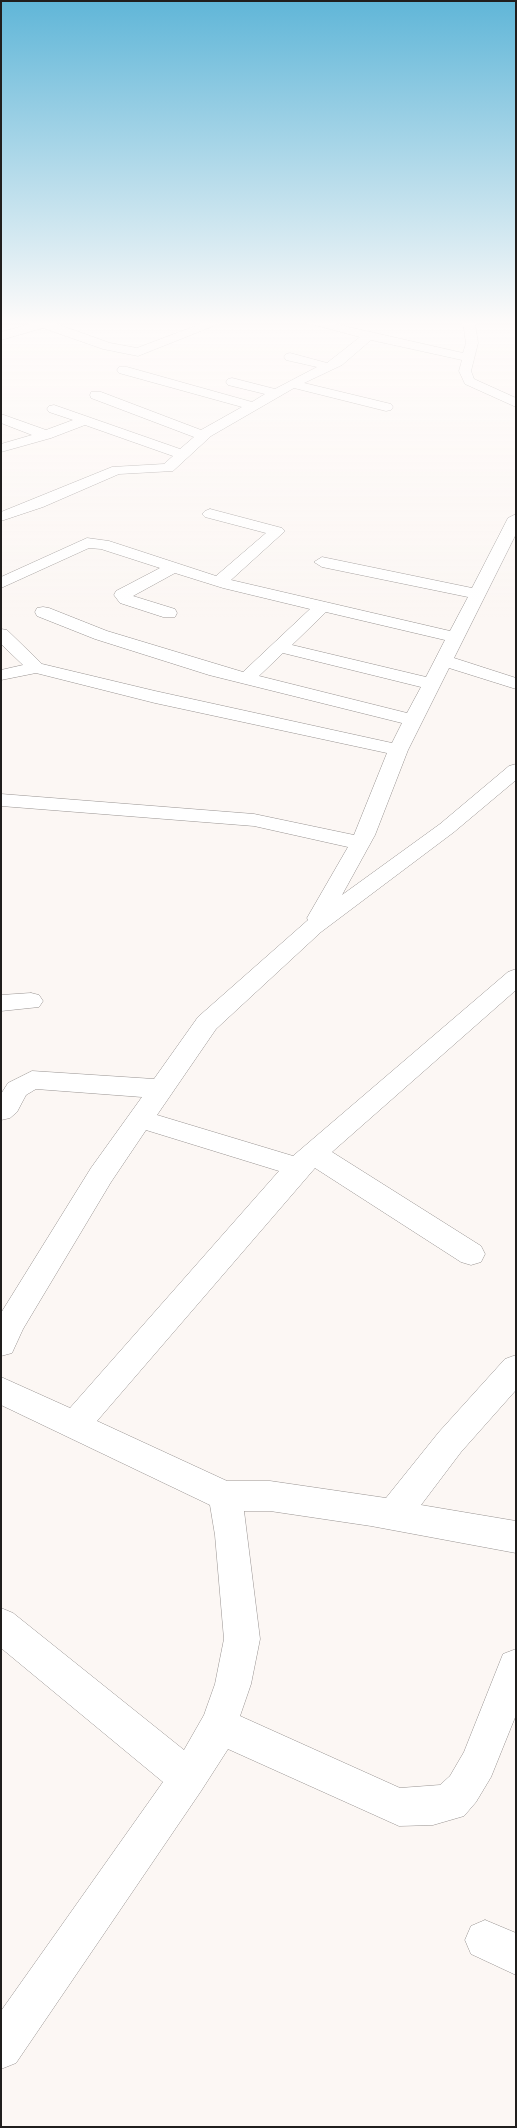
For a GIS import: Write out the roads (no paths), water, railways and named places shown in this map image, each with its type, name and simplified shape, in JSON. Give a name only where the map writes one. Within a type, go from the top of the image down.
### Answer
[{"type":"street","points":[[12,422],[46,435]]},
{"type":"street","points":[[1,448],[46,435],[79,422]]},
{"type":"street","points":[[91,422],[183,455]]},
{"type":"street","points":[[168,422],[204,436]]},
{"type":"street","points":[[1,517],[38,504],[117,470],[168,468],[204,436],[226,422]]},
{"type":"street","points":[[210,514],[277,531],[220,581]]},
{"type":"street","points":[[313,926],[360,843],[398,750],[477,594],[508,548],[516,518]]},
{"type":"street","points":[[1,583],[87,543],[116,548],[220,581],[455,637]]},
{"type":"street","points":[[322,562],[477,594]]},
{"type":"street","points":[[169,614],[126,600],[122,596],[174,567]]},
{"type":"street","points":[[246,678],[323,606]]},
{"type":"street","points":[[44,612],[101,635],[246,678],[413,720]]},
{"type":"street","points":[[1,634],[36,668]]},
{"type":"street","points":[[280,647],[431,684]]},
{"type":"street","points":[[444,660],[516,684]]},
{"type":"street","points":[[1,675],[36,668],[155,697],[398,750]]},
{"type":"street","points":[[1,1344],[10,1324],[96,1183],[207,1023],[313,926],[447,828],[516,770]]},
{"type":"street","points":[[1,800],[254,820],[360,843]]},
{"type":"street","points":[[75,1424],[306,1160],[516,977]]},
{"type":"street","points":[[1,1004],[31,1001]]},
{"type":"street","points":[[1,1111],[8,1105],[17,1090],[32,1080],[162,1089]]},
{"type":"street","points":[[140,1119],[306,1160],[471,1254]]},
{"type":"street","points":[[393,1515],[450,1442],[516,1368]]},
{"type":"street","points":[[1,1390],[225,1496],[270,1496],[516,1537]]},
{"type":"street","points":[[6,2029],[188,1778],[215,1735],[233,1684],[242,1640],[232,1535],[225,1496]]},
{"type":"street","points":[[1,1625],[188,1778]]},
{"type":"street","points":[[218,1725],[399,1807],[433,1806],[450,1802],[463,1789],[478,1764],[516,1667]]}]
